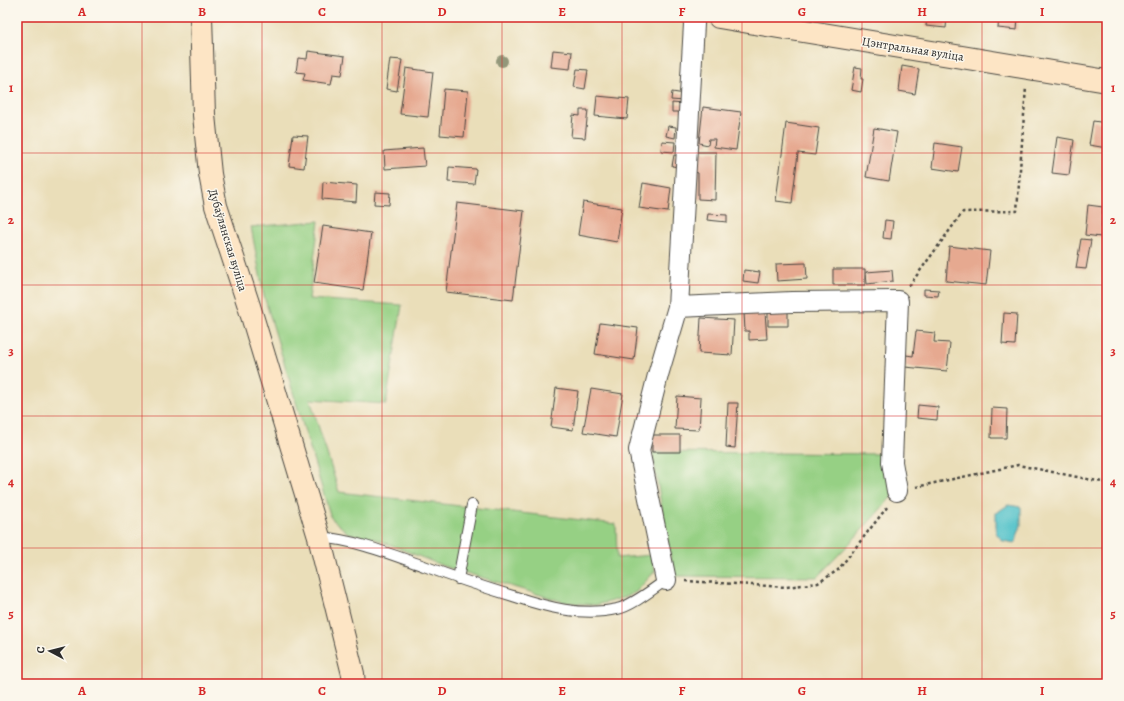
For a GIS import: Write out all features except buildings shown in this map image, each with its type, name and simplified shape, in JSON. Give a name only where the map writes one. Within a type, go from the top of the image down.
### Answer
[{"type":"main road","name":"Дубаўлянская вуліца","points":[[200,17],[204,115],[210,174],[216,206],[297,462],[319,537],[353,674],[354,684]]},
{"type":"main road","name":"Цэнтральная вуліца","points":[[719,17],[1107,81]]},
{"type":"street","points":[[666,580],[639,450],[658,375],[678,306],[693,17]]},
{"type":"street","points":[[678,306],[792,302],[898,301],[892,462],[897,490]]},
{"type":"lane","points":[[458,579],[472,506]]},
{"type":"lane","points":[[319,537],[334,538],[352,542],[382,551],[458,579],[539,604],[583,612],[617,610],[629,605],[666,580]]},
{"type":"path","points":[[898,301],[963,212],[1017,211],[1026,83]]},
{"type":"path","points":[[666,580],[786,587],[818,583],[838,570],[887,509],[897,490],[1018,465],[1107,483]]},
{"type":"green space","points":[[319,221],[309,299],[402,305],[386,404],[310,399],[339,492],[616,524],[617,558],[652,555],[655,571],[636,592],[625,597],[595,605],[564,602],[443,566],[376,539],[348,533],[331,518],[264,296],[251,227]]},
{"type":"green space","points":[[652,452],[888,454],[897,491],[817,577],[674,576]]},
{"type":"water","points":[[1008,505],[1021,507],[1021,525],[1015,543],[1003,541],[996,533],[996,513]]}]
